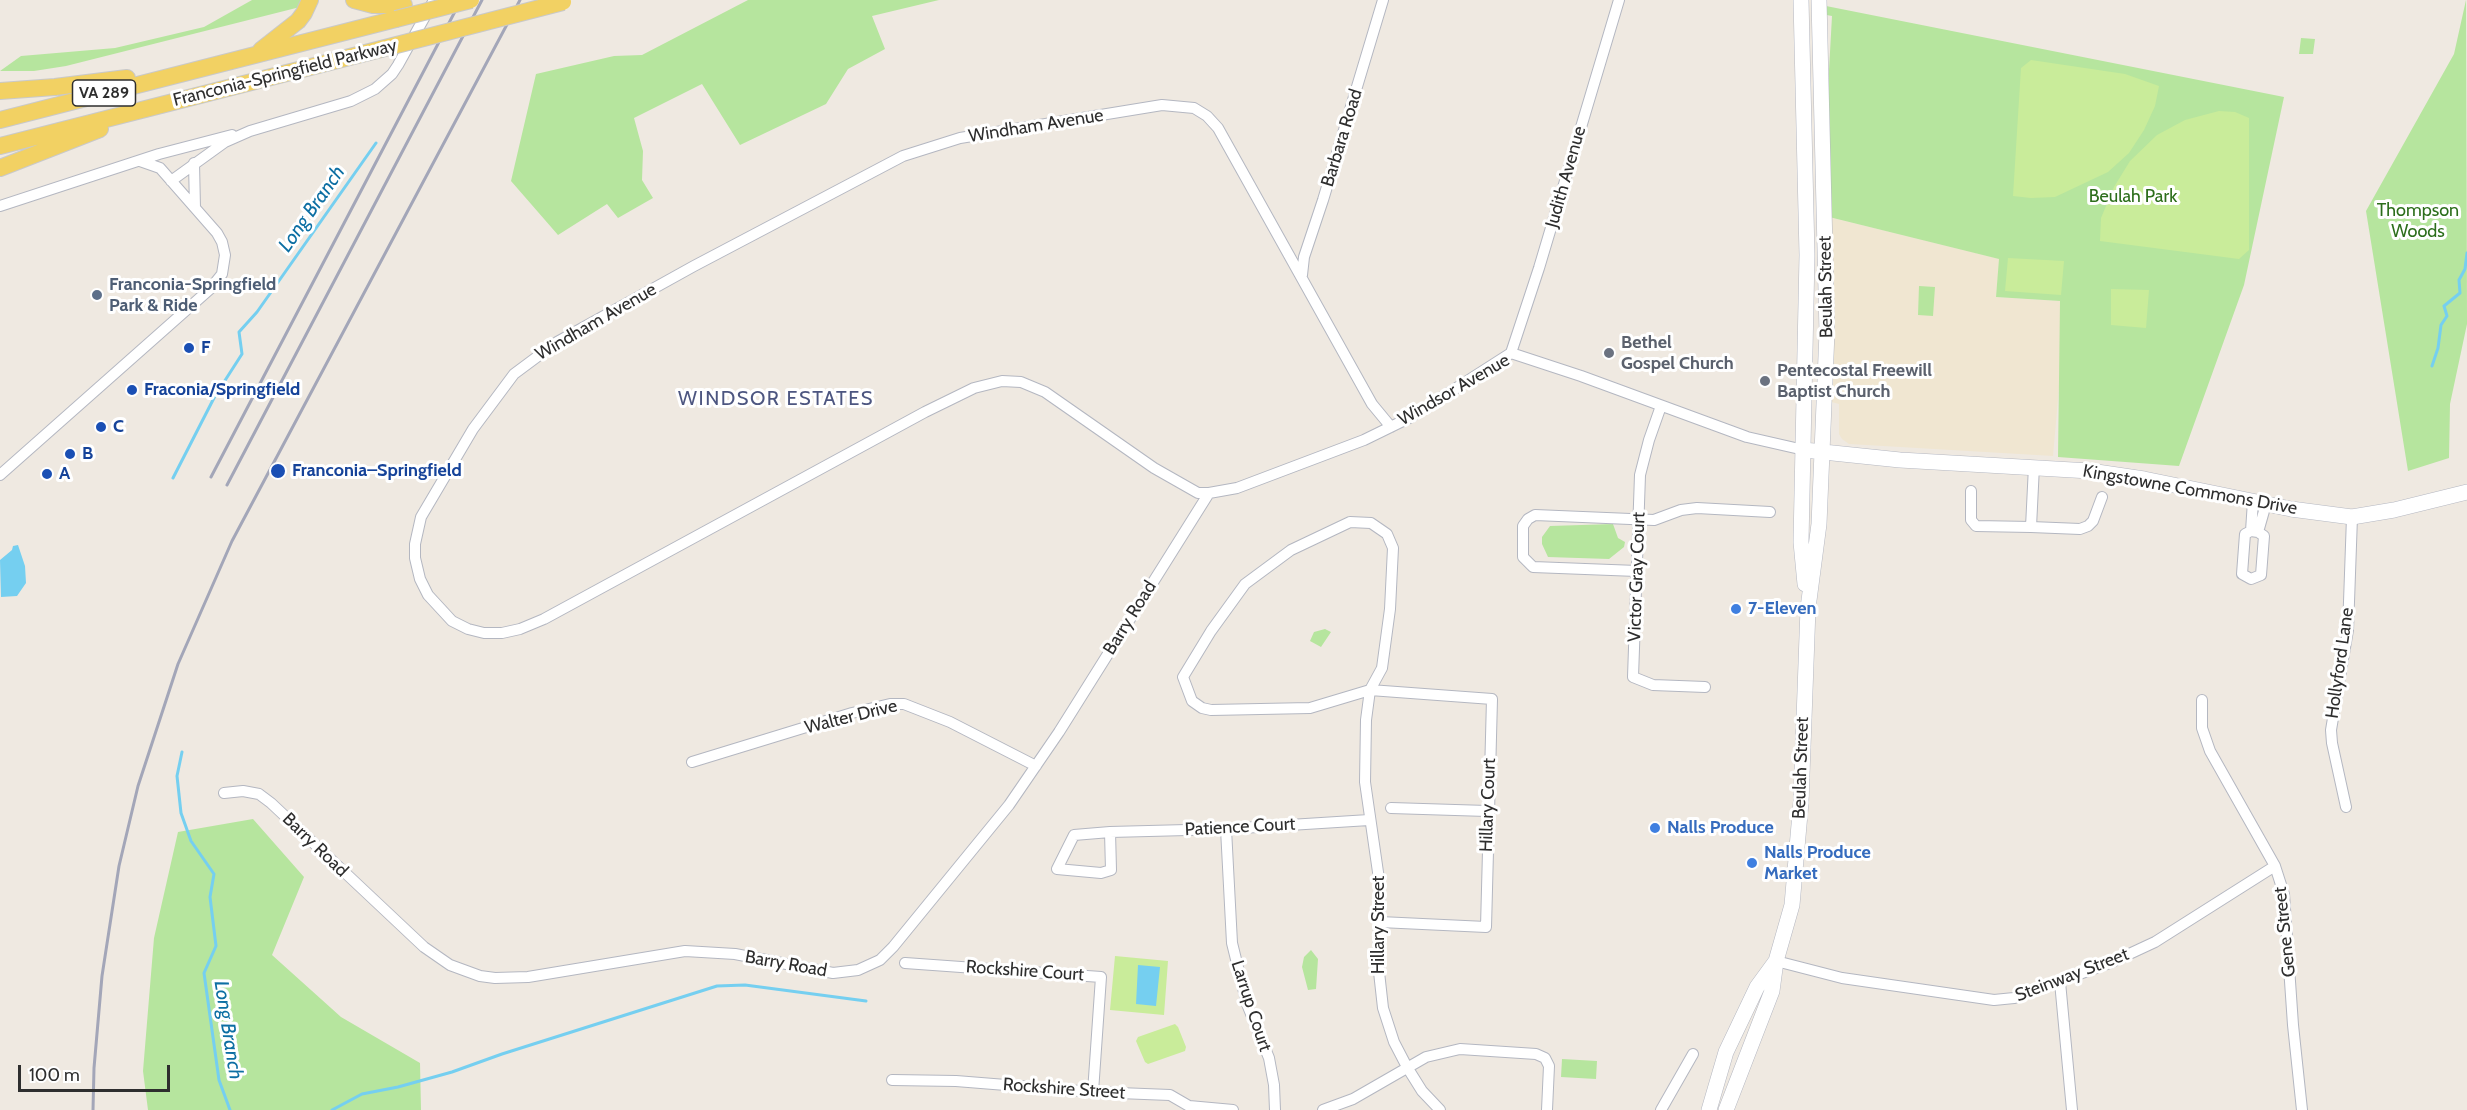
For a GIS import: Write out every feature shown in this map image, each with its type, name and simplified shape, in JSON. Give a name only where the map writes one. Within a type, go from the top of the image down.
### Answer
[{"type":"main road","points":[[254,55],[298,21],[310,0]]},
{"type":"main road","points":[[354,0],[400,12],[464,2]]},
{"type":"main road","name":"Beulah Street","points":[[1801,0],[1808,255],[1801,542],[1808,608]]},
{"type":"main road","name":"Beulah Street","points":[[1726,1110],[1772,991],[1776,961],[1792,905],[1801,802],[1808,608],[1819,524],[1827,332],[1819,0]]},
{"type":"main road","name":"Franconia-Springfield Parkway","points":[[0,146],[566,1]]},
{"type":"main road","name":"Franconia-Springfield Parkway","points":[[0,120],[254,55],[400,12]]},
{"type":"main road","points":[[0,91],[55,87],[208,67]]},
{"type":"main road","points":[[0,168],[91,133],[144,109]]},
{"type":"main road","name":"Kingstowne Commons Drive","points":[[1803,450],[1900,460],[2090,471],[2144,479],[2259,503],[2352,517],[2394,510],[2467,492]]},
{"type":"main road","name":"Beulah Street","points":[[1709,1110],[1726,1052],[1757,987],[1776,961]]},
{"type":"street","points":[[0,206],[205,140],[250,131],[351,101],[375,89],[392,74],[434,0]]},
{"type":"street","name":"Barbara Road","points":[[1302,275],[1308,244],[1383,0]]},
{"type":"street","name":"Judith Avenue","points":[[1511,353],[1539,268],[1619,0]]},
{"type":"street","name":"Windham Avenue","points":[[1209,494],[1198,493],[1166,476],[1045,392],[1021,382],[1002,381],[974,388],[925,412],[554,614],[520,629],[502,633],[484,633],[468,629],[452,621],[428,595],[420,579],[415,558],[418,527],[431,497],[492,400],[523,366],[557,342],[684,271],[884,165],[922,149],[960,138],[1162,105],[1194,108],[1207,116],[1222,134],[1372,404],[1391,427]]},
{"type":"street","points":[[171,181],[217,147],[250,131]]},
{"type":"street","points":[[0,475],[219,279],[225,262],[222,242],[156,165],[140,161]]},
{"type":"street","points":[[194,163],[195,208]]},
{"type":"street","name":"Windsor Avenue","points":[[1209,494],[1237,488],[1315,460],[1391,427],[1411,417],[1511,353],[1581,376],[1747,437],[1803,450]]},
{"type":"street","name":"Victor Gray Court","points":[[1661,406],[1640,475],[1633,677],[1653,685],[1705,687]]},
{"type":"street","points":[[2031,527],[2034,466]]},
{"type":"street","points":[[1971,491],[1971,520],[1976,526],[2080,529],[2093,521],[2102,497]]},
{"type":"street","name":"Barry Road","points":[[224,793],[243,791],[259,794],[272,803],[424,946],[450,965],[480,976],[528,977],[684,951],[735,954],[824,971],[846,972],[868,967],[893,947],[1008,805],[1036,766],[1209,494]]},
{"type":"street","points":[[2255,531],[2259,503]]},
{"type":"street","points":[[1637,571],[1538,568],[1526,562],[1522,550],[1523,526],[1535,515],[1654,520],[1681,510],[1697,508],[1770,512]]},
{"type":"street","name":"Hollyford Lane","points":[[2346,807],[2331,730],[2348,630],[2352,517]]},
{"type":"street","name":"Hillary Street","points":[[1370,690],[1310,708],[1211,710],[1202,708],[1192,701],[1183,677],[1245,584],[1292,550],[1350,522],[1371,523],[1386,534],[1393,548],[1390,609],[1382,668],[1370,690],[1364,753],[1369,820],[1378,865],[1380,922],[1378,963],[1383,1008],[1391,1036],[1422,1091],[1440,1110]]},
{"type":"street","name":"Hillary Court","points":[[1370,690],[1492,699],[1487,812],[1486,927],[1380,922]]},
{"type":"street","name":"Gene Street","points":[[2202,700],[2203,733],[2210,751],[2276,866],[2284,894],[2291,1003],[2302,1110]]},
{"type":"street","name":"Walter Drive","points":[[692,762],[852,714],[890,704],[904,704],[950,722],[1036,766]]},
{"type":"street","points":[[1391,808],[1487,812]]},
{"type":"street","name":"Patience Court","points":[[1110,832],[1112,870],[1101,873],[1057,869],[1074,836],[1110,832],[1226,829],[1369,820]]},
{"type":"street","name":"Larrup Court","points":[[1226,829],[1232,943],[1247,1004],[1269,1058],[1274,1085],[1275,1110]]},
{"type":"street","name":"Steinway Street","points":[[1776,961],[1842,978],[1994,1000],[2014,998],[2112,962],[2155,942],[2276,866]]},
{"type":"street","name":"Rockshire Court","points":[[905,963],[1101,977],[1093,1092]]},
{"type":"street","points":[[2060,982],[2072,1110]]},
{"type":"street","points":[[1323,1110],[1353,1099],[1407,1067],[1436,1053],[1460,1048],[1541,1055],[1549,1066],[1546,1110]]},
{"type":"street","points":[[1661,1110],[1693,1054]]},
{"type":"street","name":"Rockshire Street","points":[[892,1080],[956,1081],[1093,1092],[1170,1095],[1189,1106],[1233,1110]]},
{"type":"shaded area","points":[[1821,215],[2000,259],[1996,297],[2060,301],[2064,331],[2053,456],[1849,444],[1842,439],[1839,434],[1839,404],[1824,400]]},
{"type":"green space","points":[[252,0],[307,0],[308,5],[66,66],[34,71],[0,71],[21,56],[115,48],[204,27]]},
{"type":"green space","points":[[748,0],[939,0],[872,16],[885,49],[848,69],[826,104],[740,145],[702,84],[634,118],[643,151],[642,180],[653,198],[618,218],[607,204],[558,235],[511,181],[536,74],[614,56],[642,55]]},
{"type":"green space","name":"Thompson Woods","points":[[2466,0],[2467,324],[2450,404],[2449,458],[2408,471],[2366,211],[2454,54]]},
{"type":"green space","name":"Beulah Park","points":[[1821,5],[2284,97],[2244,285],[2179,466],[2058,457],[2060,301],[1996,297],[1999,259],[1821,215],[1832,16],[1821,14]]},
{"type":"green space","points":[[2301,38],[2315,39],[2313,54],[2299,54]]},
{"type":"green space","points":[[2031,60],[2125,74],[2159,86],[2155,106],[2144,130],[2129,153],[2108,172],[2055,197],[2013,196],[2021,68]]},
{"type":"green space","points":[[2219,111],[2235,112],[2249,118],[2249,250],[2239,259],[2100,241],[2101,218],[2114,187],[2130,161],[2157,135],[2185,120]]},
{"type":"green space","points":[[2008,258],[2064,261],[2061,295],[2005,291]]},
{"type":"green space","points":[[1919,286],[1935,287],[1933,316],[1918,315]]},
{"type":"green space","points":[[2111,289],[2149,290],[2146,328],[2111,325]]},
{"type":"green space","points":[[1613,524],[1618,538],[1625,542],[1624,547],[1609,559],[1548,557],[1542,544],[1542,537],[1550,526]]},
{"type":"green space","points":[[1325,629],[1331,632],[1321,647],[1310,641],[1314,632]]},
{"type":"green space","points":[[253,819],[304,877],[272,955],[341,1017],[420,1063],[421,1110],[148,1110],[143,1071],[154,938],[178,832]]},
{"type":"green space","points":[[1311,950],[1318,959],[1316,989],[1308,990],[1302,967],[1304,957]]},
{"type":"green space","points":[[1115,956],[1168,961],[1164,1015],[1110,1010]]},
{"type":"green space","points":[[1175,1024],[1186,1047],[1185,1051],[1148,1064],[1145,1062],[1136,1041],[1138,1037]]},
{"type":"green space","points":[[1562,1059],[1597,1061],[1596,1079],[1561,1077]]},
{"type":"water","points":[[18,545],[25,566],[26,583],[17,596],[1,597],[0,560],[12,550],[13,546]]},
{"type":"water","points":[[1138,965],[1160,967],[1156,1006],[1136,1004]]},
{"type":"waterway","name":"Long Branch","points":[[173,478],[215,396],[242,354],[239,332],[257,312],[376,143]]},
{"type":"waterway","points":[[2432,366],[2438,348],[2441,325],[2447,316],[2444,306],[2460,293],[2459,280],[2465,269],[2467,253]]},
{"type":"waterway","name":"Long Branch","points":[[182,752],[177,776],[181,813],[191,841],[214,874],[210,897],[216,946],[204,973],[219,1080],[230,1110]]},
{"type":"waterway","points":[[332,1110],[362,1094],[452,1072],[717,986],[745,985],[866,1001]]},
{"type":"railway","points":[[211,477],[461,0]]},
{"type":"railway","points":[[227,485],[482,0]]},
{"type":"railway","points":[[93,1110],[94,1068],[102,976],[119,866],[138,786],[178,664],[232,541],[520,0]]},
{"type":"place","name":"Franconia-Springfield Park & Ride","points":[[97,295]]},
{"type":"place","name":"F","points":[[189,348]]},
{"type":"place","name":"Bethel Gospel Church","points":[[1609,353]]},
{"type":"place","name":"Pentecostal Freewill Baptist Church","points":[[1765,381]]},
{"type":"place","name":"Fraconia/Springfield","points":[[132,390]]},
{"type":"place","name":"C","points":[[101,427]]},
{"type":"place","name":"B","points":[[70,454]]},
{"type":"place","name":"Franconia–Springfield","points":[[278,471]]},
{"type":"place","name":"A","points":[[47,474]]},
{"type":"place","name":"7-Eleven","points":[[1736,609]]},
{"type":"place","name":"Nalls Produce","points":[[1655,828]]},
{"type":"place","name":"Nalls Produce Market","points":[[1752,863]]},
{"type":"district","name":"WINDSOR ESTATES","points":[[776,399]]}]
